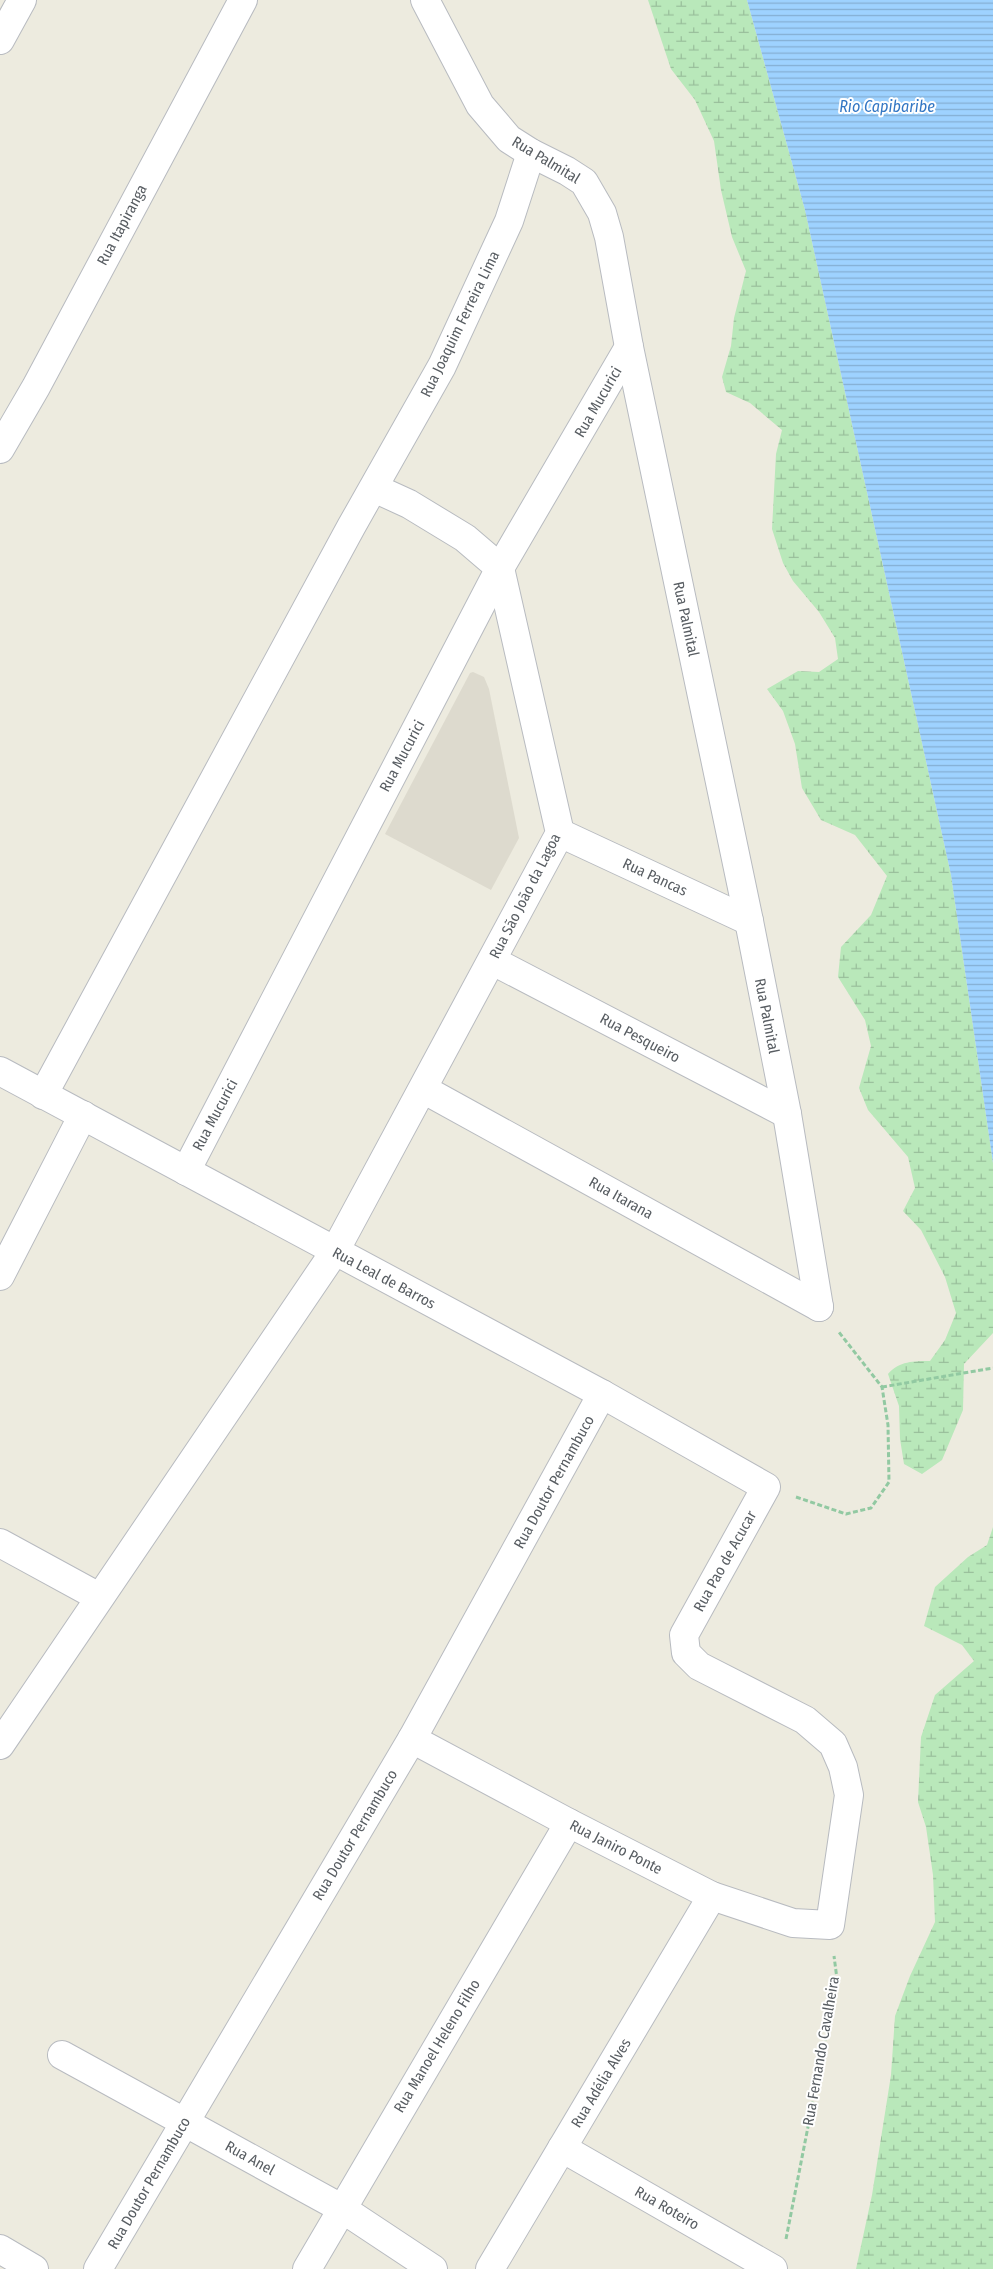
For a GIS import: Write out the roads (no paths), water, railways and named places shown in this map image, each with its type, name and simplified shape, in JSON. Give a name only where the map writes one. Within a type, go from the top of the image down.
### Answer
[{"type":"street","points":[[0,40],[22,0]]},
{"type":"street","name":"Rua Itapiranga","points":[[0,449],[46,369],[243,0]]},
{"type":"street","name":"Rua Palmital","points":[[425,0],[480,105],[509,139],[584,182],[602,213],[609,237],[629,347],[749,921],[786,1114],[819,1307]]},
{"type":"street","name":"Rua Joaquim Ferreira Lima","points":[[374,488],[446,358],[509,221],[531,153]]},
{"type":"street","name":"Rua Mucurici","points":[[186,1171],[500,568],[629,347]]},
{"type":"street","points":[[43,1095],[351,526],[374,488],[410,504],[465,538],[500,568]]},
{"type":"street","name":"Rua São João da Lagoa","points":[[0,1745],[335,1252],[493,961],[560,833],[500,568]]},
{"type":"street","name":"Rua Pancas","points":[[560,833],[749,921]]},
{"type":"street","name":"Rua Pesqueiro","points":[[493,961],[786,1114]]},
{"type":"street","name":"Rua Leal de Barros","points":[[0,1071],[602,1394],[766,1487]]},
{"type":"street","name":"Rua Itarana","points":[[423,1089],[819,1307]]},
{"type":"street","points":[[0,1276],[83,1116]]},
{"type":"street","name":"Rua Doutor Pernambuco","points":[[98,2269],[412,1739],[602,1394]]},
{"type":"street","name":"Rua Pao de Acucar","points":[[766,1487],[684,1635],[686,1653],[699,1666],[805,1720],[833,1744],[843,1767],[849,1796],[830,1925]]},
{"type":"street","points":[[0,1543],[99,1598]]},
{"type":"street","name":"Rua Janiro Ponte","points":[[412,1739],[569,1823],[712,1896],[793,1923],[830,1925]]},
{"type":"street","name":"Rua Manoel Heleno Filho","points":[[307,2269],[341,2208],[569,1823]]},
{"type":"street","name":"Rua Adélia Alves","points":[[490,2269],[712,1896]]},
{"type":"street","name":"Rua Anel","points":[[62,2055],[341,2208],[433,2269]]},
{"type":"street","name":"Rua Roteiro","points":[[562,2148],[772,2269]]},
{"type":"street","points":[[0,2249],[34,2269]]},
{"type":"water","name":"Rio Capibaribe","points":[[747,0],[993,0],[993,1163],[951,875],[805,210]]}]
